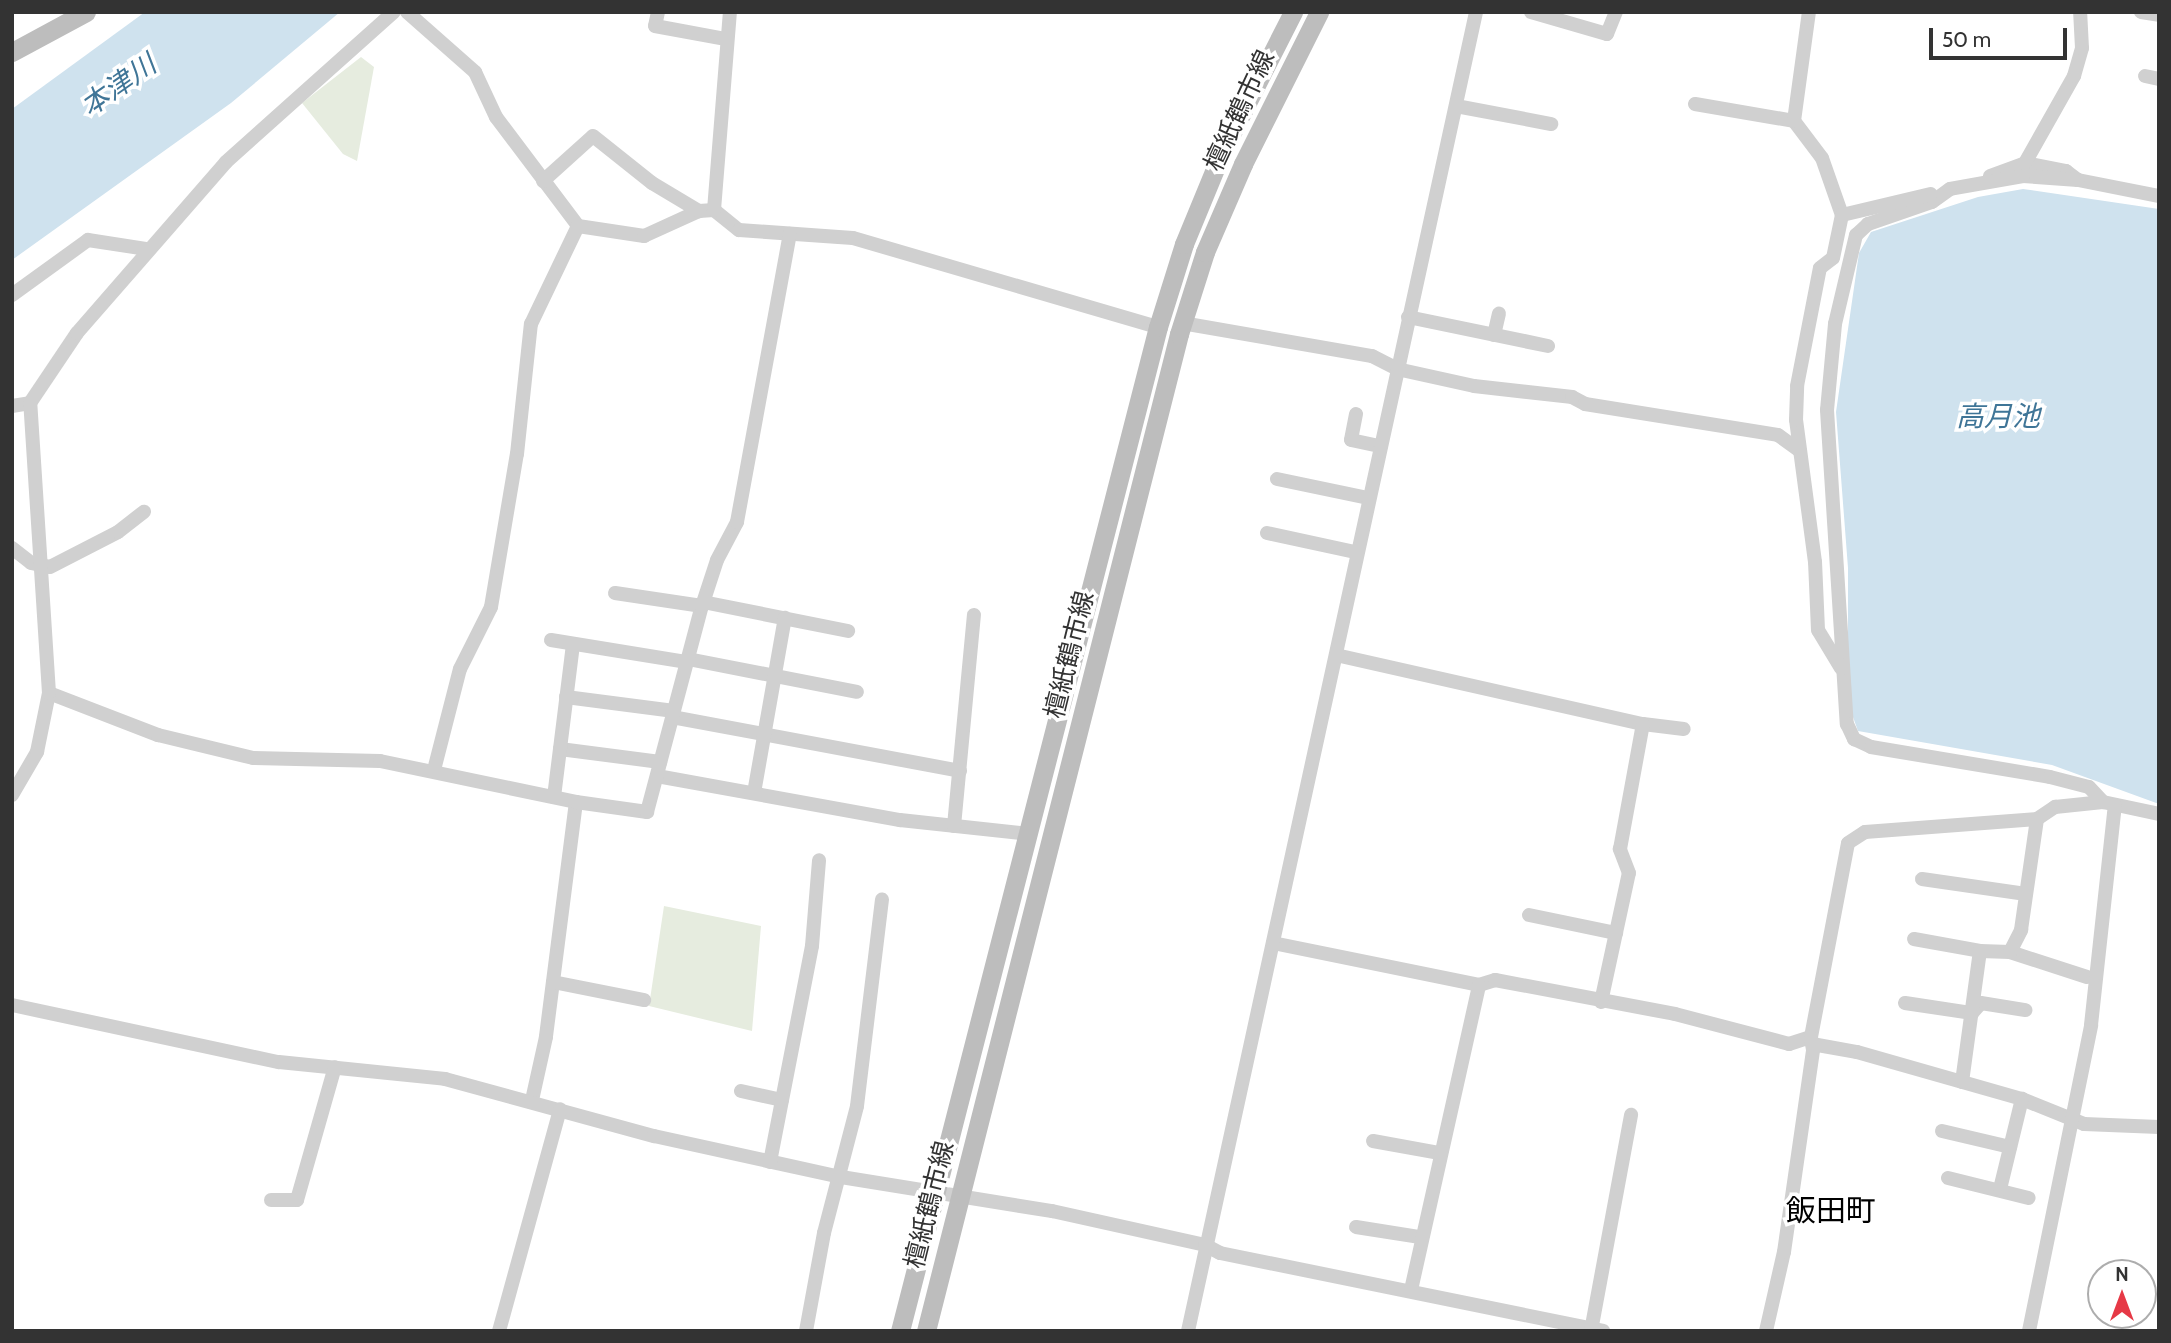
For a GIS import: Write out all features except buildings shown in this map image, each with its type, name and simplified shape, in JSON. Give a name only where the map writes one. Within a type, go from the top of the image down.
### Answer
[{"type":"main road","points":[[12,52],[64,20],[86,12]]},
{"type":"main road","name":"檀紙鶴市線","points":[[900,1331],[1158,327],[1184,244],[1222,152],[1293,12]]},
{"type":"main road","name":"檀紙鶴市線","points":[[926,1331],[1182,323],[1205,252],[1243,164],[1319,12]]},
{"type":"street","points":[[12,795],[37,752],[49,693],[30,403],[77,333],[147,249],[226,162],[394,12]]},
{"type":"street","points":[[407,12],[475,72],[496,117],[578,226],[644,236],[707,211]]},
{"type":"street","points":[[658,12],[655,26],[725,39]]},
{"type":"street","points":[[707,211],[724,111],[725,39],[730,12]]},
{"type":"street","points":[[1188,1331],[1336,655],[1355,552],[1476,12]]},
{"type":"street","points":[[1531,12],[1607,34],[1616,12]]},
{"type":"street","points":[[1794,121],[1809,12]]},
{"type":"street","points":[[2025,163],[2074,76],[2082,48],[2080,12]]},
{"type":"street","points":[[2141,12],[2159,15]]},
{"type":"street","points":[[1695,104],[1794,121],[1822,158],[1842,215],[1833,258],[1820,268],[1797,386],[1800,451],[1815,562],[1818,630],[1844,672]]},
{"type":"street","points":[[1456,106],[1551,124]]},
{"type":"street","points":[[543,181],[593,136],[652,183],[739,230],[853,238],[1158,327]]},
{"type":"street","points":[[2078,180],[2066,171],[2025,163],[1950,190],[1932,202],[1868,224],[1856,235],[1835,324],[1827,410],[1847,724],[1854,738],[1871,747],[2050,777],[2089,787],[2109,803]]},
{"type":"street","points":[[1842,215],[2023,176],[2078,180],[2159,196]]},
{"type":"street","points":[[434,770],[460,669],[491,607],[517,454],[531,324],[578,226]]},
{"type":"street","points":[[49,693],[158,735],[253,758],[380,761],[434,770],[576,802],[647,812],[702,603],[717,560],[737,522],[790,234]]},
{"type":"street","points":[[12,295],[88,240],[147,249]]},
{"type":"street","points":[[1494,335],[1499,314]]},
{"type":"street","points":[[1408,317],[1548,346]]},
{"type":"street","points":[[1182,323],[1372,356],[1397,369],[1778,435],[1800,451]]},
{"type":"street","points":[[12,406],[30,403]]},
{"type":"street","points":[[1356,414],[1351,440],[1380,446]]},
{"type":"street","points":[[1277,479],[1368,498]]},
{"type":"street","points":[[42,567],[82,552],[144,512]]},
{"type":"street","points":[[1267,533],[1355,552]]},
{"type":"street","points":[[12,548],[42,567]]},
{"type":"street","points":[[615,593],[702,603],[848,631]]},
{"type":"street","points":[[954,826],[975,615]]},
{"type":"street","points":[[754,793],[785,618]]},
{"type":"street","points":[[551,640],[687,660],[857,692]]},
{"type":"street","points":[[554,797],[573,644]]},
{"type":"street","points":[[1336,655],[1643,724],[1684,729]]},
{"type":"street","points":[[566,697],[673,714],[960,771]]},
{"type":"street","points":[[1601,1002],[1629,873],[1620,849],[1643,724]]},
{"type":"street","points":[[560,749],[658,769],[754,793],[954,826],[1028,834]]},
{"type":"street","points":[[532,1100],[553,982],[576,802]]},
{"type":"street","points":[[2029,1331],[2091,1025],[2109,803]]},
{"type":"street","points":[[1766,1331],[1784,1252],[1812,1041],[1848,842],[1865,832],[2037,818],[2055,807],[2109,803],[2159,814]]},
{"type":"street","points":[[2010,952],[2021,930],[2037,818]]},
{"type":"street","points":[[770,1162],[812,946],[819,860]]},
{"type":"street","points":[[1922,879],[2026,894]]},
{"type":"street","points":[[806,1331],[824,1233],[841,1177],[858,1093],[881,900]]},
{"type":"street","points":[[1529,915],[1616,933]]},
{"type":"street","points":[[1914,939],[1980,951],[2010,952],[2087,977]]},
{"type":"street","points":[[1273,943],[1479,985],[1495,980],[1675,1014],[1789,1044],[1812,1041],[2022,1099],[2084,1124],[2159,1127]]},
{"type":"street","points":[[1962,1082],[1980,951]]},
{"type":"street","points":[[553,982],[644,1000]]},
{"type":"street","points":[[1411,1290],[1420,1237],[1479,985]]},
{"type":"street","points":[[1905,1003],[1972,1013]]},
{"type":"street","points":[[1972,1013],[1981,1003],[2025,1010]]},
{"type":"street","points":[[12,1005],[279,1062],[445,1079],[770,1162],[935,1194],[961,1195],[1205,1245],[1220,1253],[1411,1290],[1595,1330],[1631,1115]]},
{"type":"street","points":[[271,1199],[297,1200],[335,1067]]},
{"type":"street","points":[[741,1091],[782,1100]]},
{"type":"street","points":[[2000,1189],[2022,1099]]},
{"type":"street","points":[[499,1331],[560,1109]]},
{"type":"street","points":[[1942,1130],[2010,1147]]},
{"type":"street","points":[[1373,1141],[1440,1153]]},
{"type":"street","points":[[1948,1178],[2029,1198]]},
{"type":"street","points":[[1356,1227],[1420,1237]]},
{"type":"shaded area","points":[[361,57],[374,67],[357,161],[343,154],[302,103]]},
{"type":"shaded area","points":[[664,906],[761,926],[752,1031],[649,1006]]},
{"type":"water","name":"本津川","points":[[145,12],[340,12],[231,103],[12,260],[12,109]]},
{"type":"water","name":"高月池","points":[[2023,189],[2159,209],[2159,804],[2052,765],[1858,731],[1848,703],[1848,568],[1836,412],[1859,253],[1871,232],[1978,197]]},
{"type":"district","name":"飯田町","points":[[1831,1211]]}]
